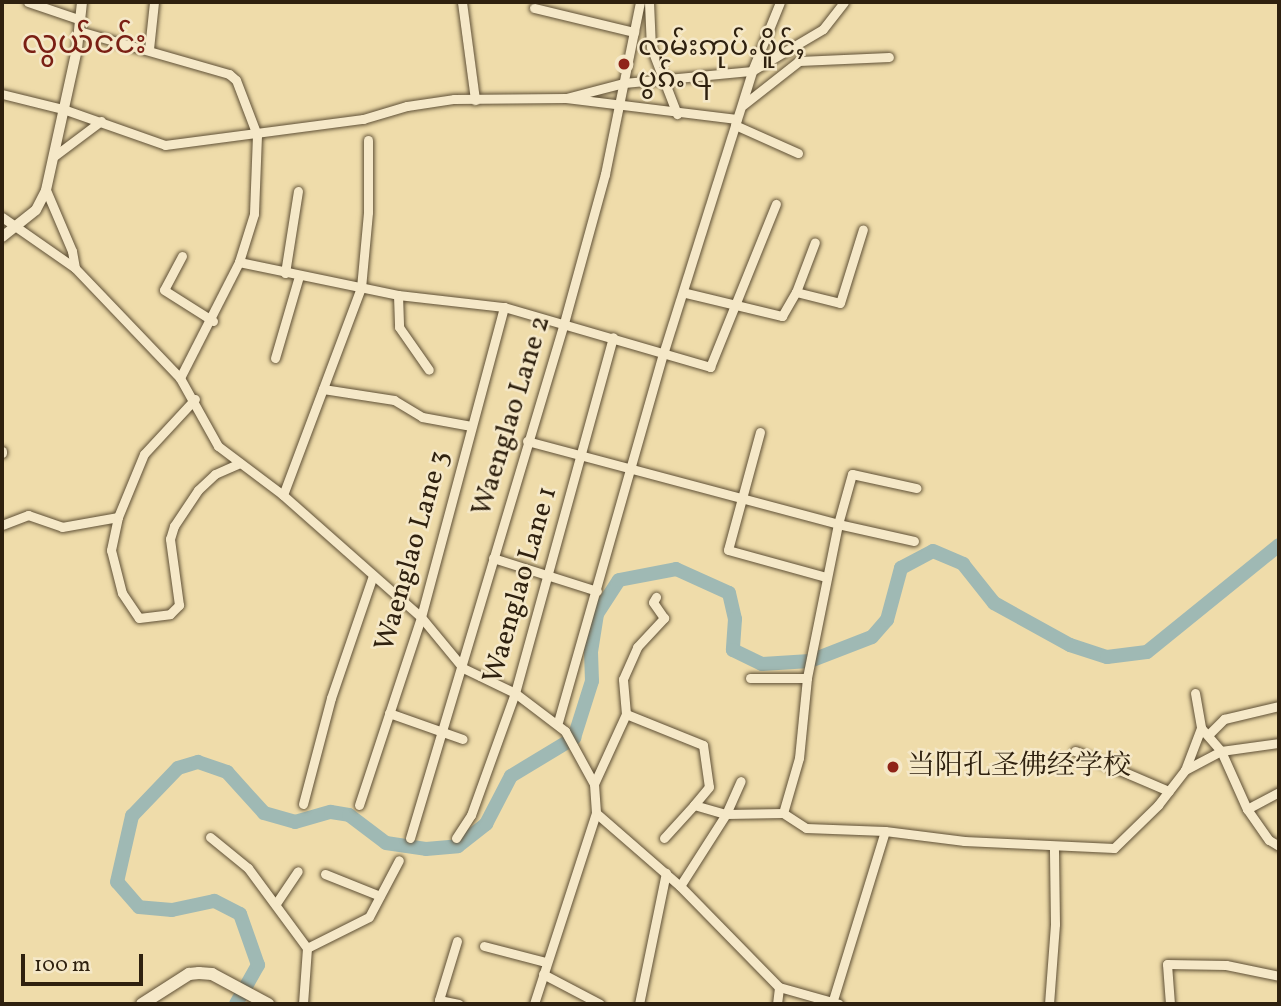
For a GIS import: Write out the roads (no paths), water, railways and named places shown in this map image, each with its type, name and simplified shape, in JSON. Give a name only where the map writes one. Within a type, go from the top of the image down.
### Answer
[{"type":"main road","points":[[142,1004],[189,974],[212,974],[262,1001]]},
{"type":"street","points":[[28,2],[80,26],[229,74],[236,80],[257,135],[254,214],[239,262],[212,321],[180,378]]},
{"type":"street","points":[[2,237],[36,210],[47,190],[80,26],[82,2]]},
{"type":"street","points":[[149,49],[154,2]]},
{"type":"street","points":[[463,2],[475,100]]},
{"type":"street","name":"Waenglao Lane 2","points":[[410,838],[564,324],[620,106],[640,2]]},
{"type":"street","points":[[649,2],[651,47],[677,114]]},
{"type":"street","points":[[558,722],[663,354],[686,293],[752,71],[780,2]]},
{"type":"street","points":[[566,98],[624,83],[752,71],[823,29],[844,2]]},
{"type":"street","points":[[534,8],[634,32]]},
{"type":"street","points":[[741,106],[799,61],[889,57]]},
{"type":"street","points":[[2,94],[63,109],[165,145],[363,119],[407,106],[475,100],[566,98],[736,122],[799,153]]},
{"type":"street","points":[[53,157],[101,121]]},
{"type":"street","points":[[283,495],[360,288],[368,212],[368,139]]},
{"type":"street","points":[[47,190],[72,251],[75,268]]},
{"type":"street","points":[[285,273],[298,191]]},
{"type":"street","points":[[239,262],[398,295],[504,307],[710,367],[737,306],[776,204]]},
{"type":"street","points":[[2,217],[75,268],[180,378],[195,399],[218,446],[283,495],[372,578],[421,617],[463,668],[515,693],[558,722],[565,732],[594,784],[596,813],[534,1004]]},
{"type":"street","points":[[796,292],[840,303],[863,229]]},
{"type":"street","points":[[686,293],[782,316],[796,292],[815,242]]},
{"type":"street","points":[[182,256],[164,290],[212,321]]},
{"type":"street","points":[[275,358],[299,276]]},
{"type":"street","points":[[398,295],[399,327],[429,370]]},
{"type":"street","name":"Waenglao Lane 3","points":[[359,805],[421,617],[504,307]]},
{"type":"street","name":"Waenglao Lane 1","points":[[456,838],[471,815],[515,693],[613,337]]},
{"type":"street","points":[[323,389],[394,400],[422,417],[471,426]]},
{"type":"street","points":[[195,399],[144,454],[118,517],[111,550],[122,593],[139,618],[170,614],[179,605],[170,539],[174,526],[198,490],[215,474],[240,463]]},
{"type":"street","points":[[760,432],[727,545],[733,555],[826,577]]},
{"type":"street","points":[[527,441],[742,500],[914,541]]},
{"type":"street","points":[[783,813],[799,758],[807,678],[826,577],[852,474],[916,488]]},
{"type":"street","points":[[2,525],[28,514],[62,527],[118,517]]},
{"type":"street","points":[[493,558],[597,591]]},
{"type":"street","points":[[303,804],[331,698],[372,578]]},
{"type":"street","points":[[594,784],[625,715],[623,680],[637,647],[664,618],[653,602],[656,597]]},
{"type":"street","points":[[750,678],[807,678]]},
{"type":"street","points":[[1195,692],[1205,732],[1221,751],[1247,809],[1269,840],[1279,846]]},
{"type":"street","points":[[694,805],[726,814],[783,813],[806,828],[885,831],[1054,848],[1114,848],[1169,791],[1185,770],[1205,732],[1224,719],[1279,706]]},
{"type":"street","points":[[389,713],[463,739]]},
{"type":"street","points":[[625,715],[703,745],[709,787],[664,838]]},
{"type":"street","points":[[1185,770],[1221,751],[1279,743]]},
{"type":"street","points":[[1075,751],[1169,791]]},
{"type":"street","points":[[680,886],[726,814],[741,781]]},
{"type":"street","points":[[1247,809],[1279,792]]},
{"type":"street","points":[[596,813],[680,886],[779,988],[836,1004],[885,831]]},
{"type":"street","points":[[210,837],[248,868],[277,902],[307,948],[303,1004]]},
{"type":"street","points":[[1049,1004],[1055,924],[1054,848]]},
{"type":"street","points":[[307,948],[369,917],[398,860]]},
{"type":"street","points":[[277,902],[298,871]]},
{"type":"street","points":[[639,1004],[666,873]]},
{"type":"street","points":[[325,874],[380,896]]},
{"type":"street","points":[[457,941],[439,1000],[459,1004]]},
{"type":"street","points":[[484,946],[546,962]]},
{"type":"street","points":[[1170,1004],[1167,964],[1226,965],[1279,976]]},
{"type":"street","points":[[542,974],[600,1004]]},
{"type":"street","points":[[777,1004],[779,988]]},
{"type":"waterway","points":[[236,1004],[258,965],[240,914],[214,901],[172,910],[139,907],[117,882],[132,816],[178,768],[198,762],[227,772],[264,813],[295,822],[331,812],[349,815],[386,843],[426,849],[458,846],[486,824],[511,776],[574,738],[592,681],[591,652],[597,614],[619,580],[676,569],[729,593],[735,619],[733,650],[762,664],[810,661],[872,637],[887,620],[901,568],[933,551],[963,564],[994,603],[1070,645],[1107,657],[1147,652],[1279,545]]},
{"type":"place","name":"လုမ်းဢုပ်ႉပိူင်ႇ ပွၵ်ႉ ႖","points":[[624,64]]},
{"type":"place","name":"当阳孔圣佛经学校","points":[[893,767]]},
{"type":"district","name":"လွယ်ငင်း","points":[[84,45]]}]
